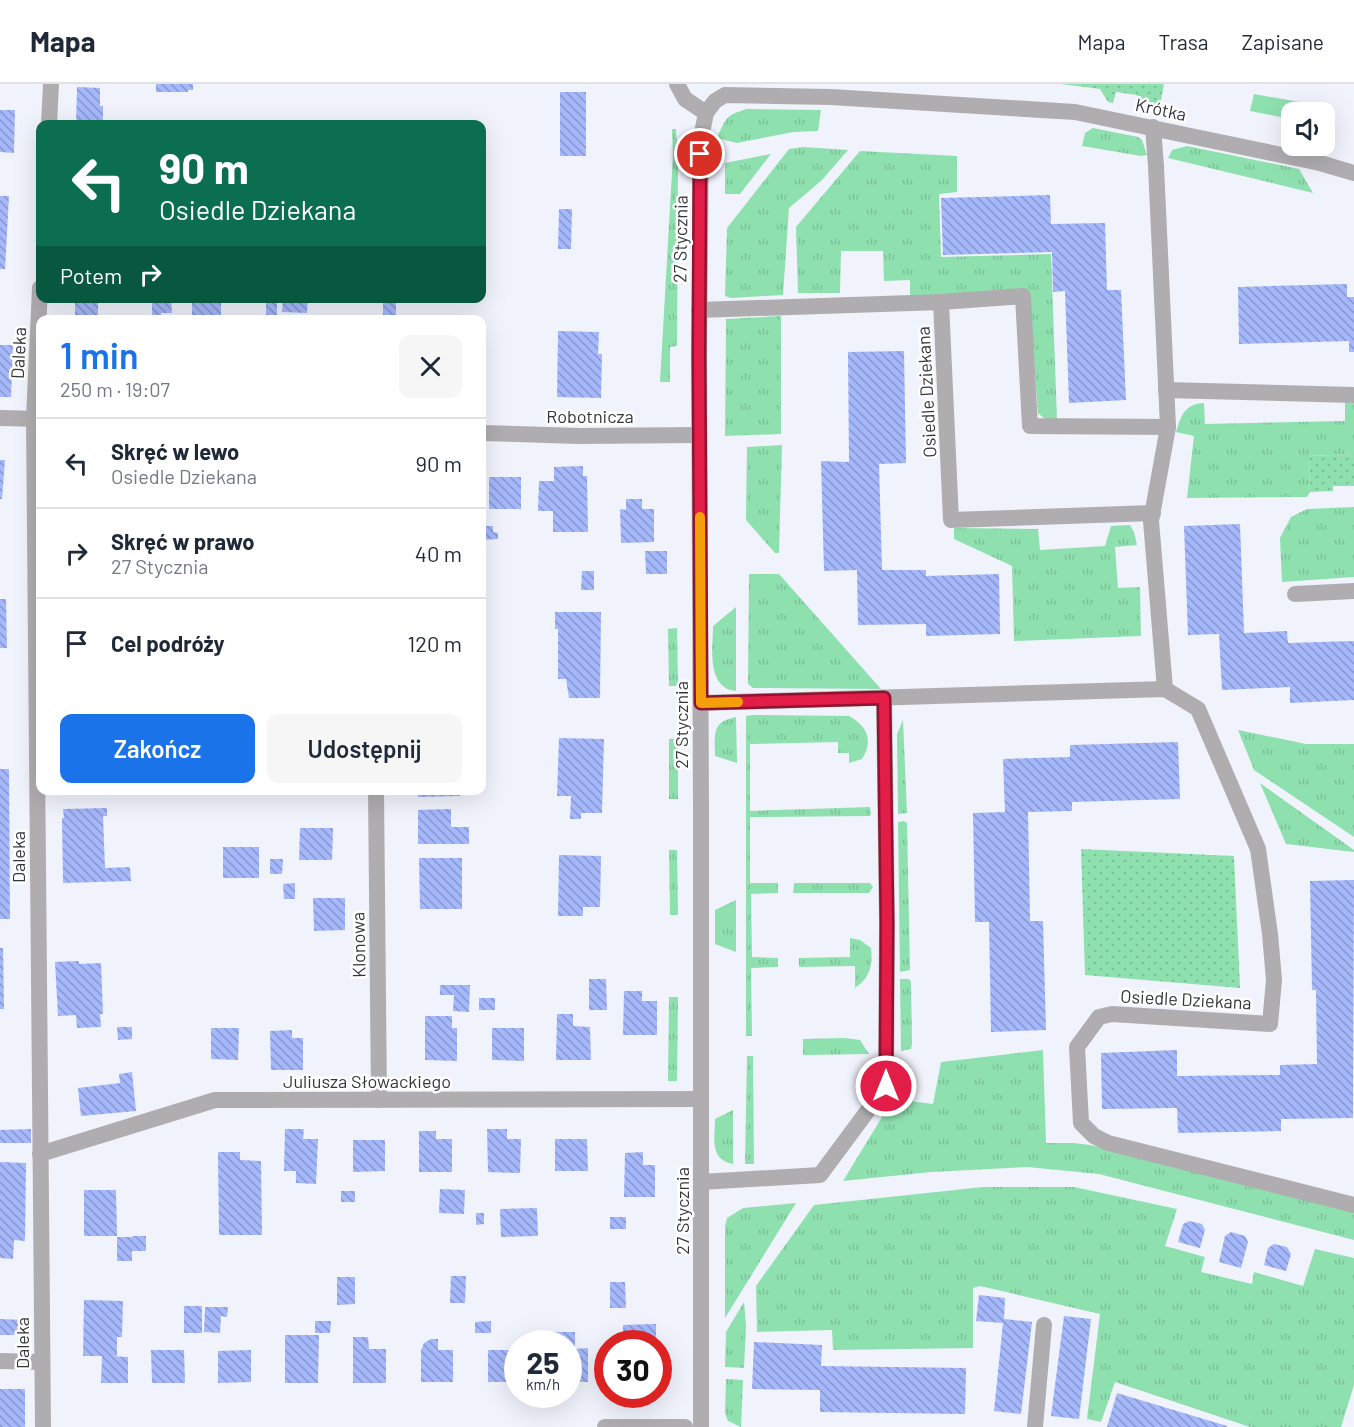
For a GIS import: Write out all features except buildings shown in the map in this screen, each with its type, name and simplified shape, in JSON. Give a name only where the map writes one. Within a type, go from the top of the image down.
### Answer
[{"type":"street","points":[[49,120],[51,84]]},
{"type":"street","points":[[677,84],[685,99],[706,113],[716,101],[725,95],[777,90]]},
{"type":"street","name":"Krótka","points":[[777,90],[842,97],[1075,112],[1153,127],[1354,173]]},
{"type":"street","name":"27 Stycznia","points":[[701,1427],[699,310],[701,138],[706,113]]},
{"type":"street","points":[[701,703],[1165,689],[1151,521],[1168,428],[1153,127]]},
{"type":"street","points":[[941,302],[1023,296],[1030,426],[1168,428]]},
{"type":"street","name":"Osiedle Dziekana","points":[[699,310],[941,302],[951,520],[1153,513]]},
{"type":"street","points":[[1166,390],[1354,395]]},
{"type":"street","points":[[0,418],[36,419]]},
{"type":"street","name":"Robotnicza","points":[[486,433],[699,435]]},
{"type":"street","points":[[1295,594],[1354,591]]},
{"type":"street","name":"Osiedle Dziekana","points":[[1165,689],[1198,709],[1258,849],[1274,980],[1270,1024],[1112,1014],[1099,1017],[1077,1047],[1081,1123],[1094,1136],[1108,1143],[1354,1205]]},
{"type":"street","points":[[701,1182],[820,1175],[886,1086],[887,912],[884,698]]},
{"type":"street","name":"Daleka","points":[[39,795],[43,1427]]},
{"type":"street","name":"Klonowa","points":[[376,795],[379,1100]]},
{"type":"street","name":"Juliusza Słowackiego","points":[[40,1154],[215,1100],[702,1099]]},
{"type":"street","points":[[1035,1427],[1044,1325]]},
{"type":"street","points":[[0,1360],[42,1362]]},
{"type":"street","points":[[605,1427],[685,1427]]},
{"type":"green space","points":[[1061,84],[1164,84],[1160,106],[1143,103],[1137,95],[1116,92],[1113,103],[1108,102],[1100,89]]},
{"type":"green space","points":[[1254,94],[1299,102],[1281,102],[1281,117],[1250,111]]},
{"type":"green space","points":[[747,109],[821,110],[818,131],[793,132],[737,143],[717,138],[728,118]]},
{"type":"green space","points":[[1093,128],[1138,137],[1142,140],[1147,155],[1141,156],[1082,146],[1085,133]]},
{"type":"green space","points":[[672,129],[676,129],[678,161],[677,346],[670,347],[670,382],[660,382],[673,155]]},
{"type":"green space","points":[[1187,146],[1299,169],[1313,193],[1168,158],[1172,150]]},
{"type":"green space","points":[[803,147],[848,150],[822,180],[789,208],[783,295],[731,298],[725,296],[727,228],[789,149]]},
{"type":"green space","points":[[860,151],[957,156],[957,192],[939,194],[941,257],[1051,254],[1057,419],[1046,420],[1038,413],[1029,291],[910,296],[910,280],[884,281],[883,251],[841,251],[840,293],[798,293],[796,227]]},
{"type":"green space","points":[[771,154],[740,194],[725,194],[725,163]]},
{"type":"green space","points":[[781,316],[781,434],[725,436],[726,319]]},
{"type":"green space","points":[[1345,400],[1354,401],[1354,454],[1309,456],[1310,492],[1307,497],[1187,498],[1194,436],[1176,432],[1188,408],[1204,403],[1205,424],[1345,421]]},
{"type":"green space","points":[[782,445],[779,553],[775,553],[746,520],[747,447]]},
{"type":"green space","points":[[1354,454],[1354,486],[1333,486],[1333,491],[1310,492],[1309,456]]},
{"type":"green space","points":[[1354,507],[1354,577],[1282,582],[1280,538],[1291,517],[1307,509]]},
{"type":"green space","points":[[1130,525],[1137,545],[1115,547],[1118,588],[1140,587],[1141,636],[1014,641],[1012,566],[954,539],[954,528],[1038,529],[1040,550],[1105,546],[1111,526]]},
{"type":"green space","points":[[749,574],[779,574],[881,689],[753,688],[748,684]]},
{"type":"green space","points":[[736,607],[736,691],[720,683],[712,655],[713,626]]},
{"type":"green space","points":[[677,628],[678,686],[669,686],[668,629]]},
{"type":"green space","points":[[746,716],[849,716],[864,729],[868,746],[862,759],[849,763],[849,753],[838,753],[838,742],[750,744],[750,811],[870,807],[871,814],[870,816],[750,817],[750,883],[778,883],[778,893],[751,894],[752,957],[778,958],[778,967],[751,968],[752,1036],[746,1036]]},
{"type":"green space","points":[[736,717],[737,763],[715,756],[715,735],[718,726]]},
{"type":"green space","points":[[903,720],[907,813],[898,814],[897,734]]},
{"type":"green space","points":[[1238,730],[1306,744],[1354,744],[1354,837],[1254,770]]},
{"type":"green space","points":[[669,739],[678,739],[678,799],[669,799]]},
{"type":"green space","points":[[1260,783],[1354,850],[1354,852],[1286,844]]},
{"type":"green space","points":[[898,822],[907,823],[910,970],[900,972]]},
{"type":"green space","points":[[1081,849],[1234,856],[1240,988],[1085,975]]},
{"type":"green space","points":[[669,850],[677,850],[678,915],[670,915]]},
{"type":"green space","points":[[794,883],[870,883],[873,887],[869,893],[793,893]]},
{"type":"green space","points":[[736,900],[736,952],[715,944],[715,910]]},
{"type":"green space","points":[[850,938],[860,940],[871,948],[869,971],[864,980],[855,988],[855,966],[799,967],[799,958],[850,957]]},
{"type":"green space","points":[[900,979],[909,979],[911,982],[912,1044],[911,1049],[901,1051]]},
{"type":"green space","points":[[669,997],[678,997],[677,1081],[668,1081]]},
{"type":"green space","points":[[803,1039],[860,1040],[869,1054],[803,1055]]},
{"type":"green space","points":[[1043,1050],[1046,1143],[1090,1145],[1354,1211],[1354,1240],[1099,1174],[1027,1167],[931,1172],[843,1181],[893,1099],[933,1104],[941,1062]]},
{"type":"green space","points":[[747,1056],[753,1056],[754,1164],[745,1164]]},
{"type":"green space","points":[[733,1110],[733,1164],[720,1158],[714,1141],[715,1119]]},
{"type":"green space","points":[[983,1187],[1074,1187],[1177,1209],[1165,1246],[1205,1257],[1201,1272],[1252,1284],[1254,1272],[1303,1286],[1315,1249],[1354,1258],[1354,1385],[1341,1427],[1250,1427],[1115,1382],[1101,1422],[1087,1419],[1100,1314],[980,1286],[973,1288],[973,1348],[833,1350],[832,1330],[757,1332],[756,1286],[814,1205]]},
{"type":"green space","points":[[796,1203],[725,1318],[725,1226],[727,1218],[743,1208]]},
{"type":"green space","points":[[744,1302],[746,1325],[744,1368],[725,1367],[726,1332]]},
{"type":"green space","points":[[726,1379],[743,1380],[741,1427],[728,1421],[725,1413]]},
{"type":"slow traffic","points":[[700,517],[701,703],[738,702]]},
{"type":"route","points":[[700,154],[701,703],[884,698],[887,923],[886,1086]]}]
